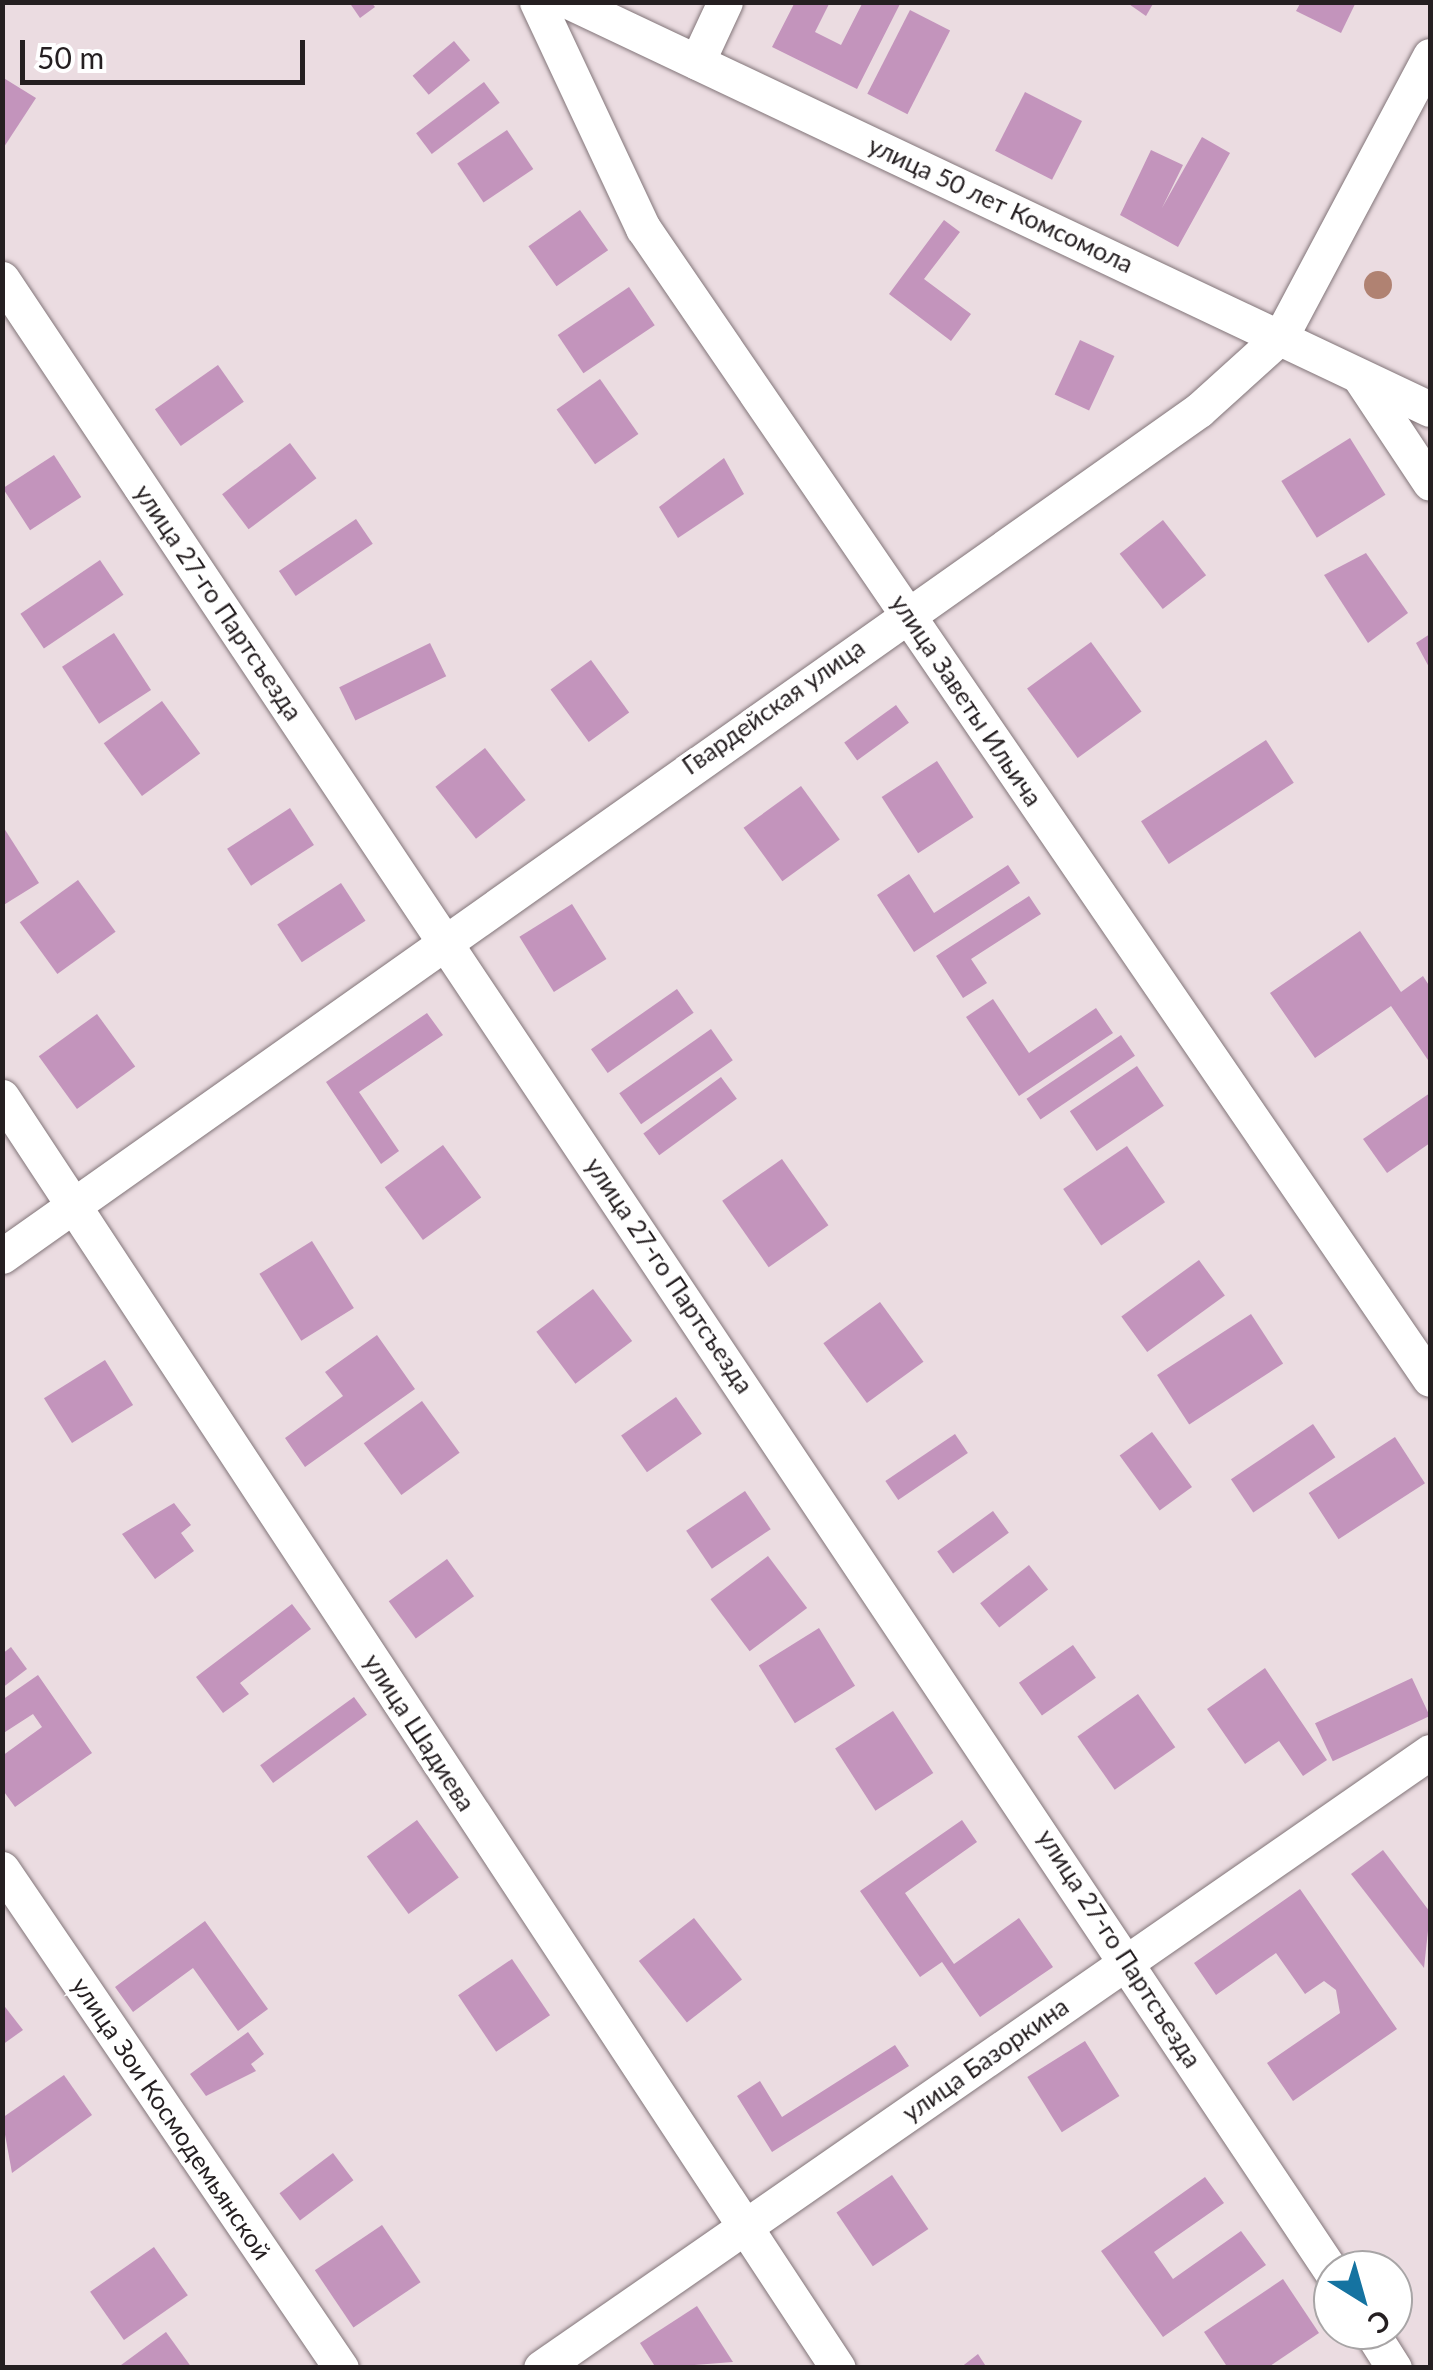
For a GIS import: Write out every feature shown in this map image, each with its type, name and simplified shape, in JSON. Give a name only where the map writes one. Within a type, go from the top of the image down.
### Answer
[{"type":"street","name":"улица Заветы Ильича","points":[[537,2],[643,228],[1430,1378]]},
{"type":"street","name":"улица 50 лет Комсомола","points":[[570,2],[1430,409]]},
{"type":"street","points":[[697,62],[724,2]]},
{"type":"street","name":"Гвардейская улица","points":[[2,1256],[444,936],[1199,410],[1281,336],[1430,56]]},
{"type":"street","name":"улица 27-го Партсъезда","points":[[2,279],[1129,1960],[1317,2250]]},
{"type":"street","points":[[1357,372],[1430,484]]},
{"type":"street","name":"улица Шадиева","points":[[2,1096],[838,2368]]},
{"type":"street","name":"улица Базоркина","points":[[541,2368],[1430,1752]]},
{"type":"street","name":"улица Зои Космодемьянской","points":[[2,1869],[341,2368]]},
{"type":"building","points":[[349,2],[371,2],[375,7],[360,18]]},
{"type":"building","points":[[795,2],[830,2],[815,32],[841,45],[863,2],[901,2],[857,89],[772,47]]},
{"type":"building","points":[[1126,2],[1154,2],[1146,16]]},
{"type":"building","points":[[1301,2],[1356,2],[1341,33],[1296,11]]},
{"type":"building","points":[[910,10],[950,30],[907,114],[867,94]]},
{"type":"building","points":[[454,41],[470,60],[429,95],[413,76]]},
{"type":"building","points":[[2,77],[36,98],[2,150]]},
{"type":"building","points":[[484,82],[500,103],[432,154],[416,133]]},
{"type":"building","points":[[1025,92],[1082,121],[1052,180],[995,151]]},
{"type":"building","points":[[507,130],[533,169],[484,203],[457,164]]},
{"type":"building","points":[[1202,137],[1230,153],[1178,247],[1120,215],[1151,150],[1183,165],[1162,208]]},
{"type":"building","points":[[580,210],[608,250],[556,286],[528,246]]},
{"type":"building","points":[[944,220],[960,232],[924,279],[971,314],[951,341],[889,294]]},
{"type":"building","points":[[629,287],[655,325],[583,373],[558,335]]},
{"type":"building","points":[[1080,340],[1114,356],[1089,410],[1055,394]]},
{"type":"building","points":[[218,365],[244,402],[181,446],[155,409]]},
{"type":"building","points":[[600,379],[638,434],[595,464],[557,409]]},
{"type":"building","points":[[1350,438],[1386,495],[1317,538],[1281,481]]},
{"type":"building","points":[[290,443],[316,478],[249,529],[222,494]]},
{"type":"building","points":[[54,455],[81,497],[30,530],[3,488]]},
{"type":"building","points":[[724,458],[744,494],[678,538],[659,507]]},
{"type":"building","points":[[356,519],[373,544],[296,596],[279,571]]},
{"type":"building","points":[[1163,520],[1206,575],[1163,609],[1120,554]]},
{"type":"building","points":[[1366,553],[1408,613],[1368,643],[1324,575]]},
{"type":"building","points":[[100,560],[123,595],[44,649],[20,614]]},
{"type":"building","points":[[114,633],[151,690],[99,724],[62,667]]},
{"type":"building","points":[[1430,634],[1430,669],[1416,643]]},
{"type":"building","points":[[1091,642],[1142,712],[1078,758],[1027,688]]},
{"type":"building","points":[[430,643],[446,676],[355,721],[339,687]]},
{"type":"building","points":[[591,660],[629,713],[589,742],[551,689]]},
{"type":"building","points":[[162,701],[200,754],[142,796],[104,743]]},
{"type":"building","points":[[896,705],[909,723],[857,760],[844,743]]},
{"type":"building","points":[[1266,740],[1294,783],[1169,864],[1141,821]]},
{"type":"building","points":[[485,748],[526,800],[476,839],[435,787]]},
{"type":"building","points":[[937,761],[973,817],[918,853],[882,797]]},
{"type":"building","points":[[801,786],[840,839],[782,881],[744,828]]},
{"type":"building","points":[[290,808],[314,845],[251,886],[227,849]]},
{"type":"building","points":[[2,825],[39,883],[2,906]]},
{"type":"building","points":[[1008,865],[1020,883],[914,952],[877,895],[909,874],[934,913]]},
{"type":"building","points":[[78,880],[116,932],[57,974],[20,922]]},
{"type":"building","points":[[341,883],[366,921],[302,962],[277,924]]},
{"type":"building","points":[[1029,896],[1041,914],[971,959],[987,983],[963,998],[936,956]]},
{"type":"building","points":[[572,904],[606,959],[554,992],[519,937]]},
{"type":"building","points":[[1360,931],[1401,992],[1423,976],[1430,987],[1430,1063],[1391,1006],[1315,1058],[1270,993]]},
{"type":"building","points":[[677,989],[694,1013],[608,1073],[591,1049]]},
{"type":"building","points":[[993,999],[1029,1053],[1096,1008],[1113,1033],[1019,1096],[966,1017]]},
{"type":"building","points":[[427,1013],[443,1035],[359,1092],[399,1151],[381,1164],[326,1082]]},
{"type":"building","points":[[97,1014],[135,1067],[77,1109],[39,1056]]},
{"type":"building","points":[[711,1029],[733,1060],[641,1124],[619,1093]]},
{"type":"building","points":[[1121,1035],[1135,1056],[1040,1119],[1026,1099]]},
{"type":"building","points":[[1137,1066],[1164,1106],[1097,1151],[1070,1111]]},
{"type":"building","points":[[721,1077],[737,1099],[659,1155],[643,1133]]},
{"type":"building","points":[[1430,1093],[1430,1143],[1387,1173],[1363,1139]]},
{"type":"building","points":[[443,1145],[481,1198],[423,1240],[385,1187]]},
{"type":"building","points":[[1127,1146],[1165,1202],[1101,1245],[1063,1189]]},
{"type":"building","points":[[782,1159],[828,1225],[769,1267],[722,1201]]},
{"type":"building","points":[[312,1241],[354,1308],[301,1341],[259,1274]]},
{"type":"building","points":[[1199,1260],[1225,1296],[1147,1352],[1121,1316]]},
{"type":"building","points":[[593,1289],[632,1341],[575,1384],[536,1332]]},
{"type":"building","points":[[880,1302],[923,1362],[867,1403],[823,1343]]},
{"type":"building","points":[[1251,1314],[1283,1363],[1189,1424],[1157,1375]]},
{"type":"building","points":[[377,1335],[415,1389],[305,1467],[285,1438],[343,1396],[325,1372]]},
{"type":"building","points":[[105,1360],[133,1405],[72,1443],[44,1398]]},
{"type":"building","points":[[676,1397],[702,1434],[647,1472],[621,1435]]},
{"type":"building","points":[[422,1401],[460,1453],[401,1495],[364,1443]]},
{"type":"building","points":[[1313,1424],[1335,1457],[1253,1513],[1231,1479]]},
{"type":"building","points":[[1152,1432],[1192,1487],[1160,1511],[1120,1456]]},
{"type":"building","points":[[955,1434],[968,1453],[898,1500],[885,1481]]},
{"type":"building","points":[[1395,1437],[1425,1483],[1339,1539],[1309,1493]]},
{"type":"building","points":[[745,1491],[771,1529],[712,1569],[686,1531]]},
{"type":"building","points":[[174,1503],[191,1525],[181,1533],[194,1551],[155,1579],[122,1534]]},
{"type":"building","points":[[993,1511],[1009,1533],[953,1573],[937,1552]]},
{"type":"building","points":[[768,1556],[807,1608],[750,1651],[710,1599]]},
{"type":"building","points":[[447,1559],[474,1596],[416,1639],[389,1601]]},
{"type":"building","points":[[1029,1565],[1048,1589],[999,1628],[980,1603]]},
{"type":"building","points":[[292,1604],[311,1629],[240,1683],[249,1694],[223,1713],[196,1677]]},
{"type":"building","points":[[819,1628],[855,1686],[795,1723],[759,1666]]},
{"type":"building","points":[[1073,1645],[1096,1678],[1042,1716],[1019,1683]]},
{"type":"building","points":[[11,1647],[27,1669],[2,1688],[2,1654]]},
{"type":"building","points":[[1265,1668],[1327,1760],[1303,1776],[1279,1741],[1245,1764],[1207,1709]]},
{"type":"building","points":[[38,1675],[92,1753],[15,1807],[2,1789],[2,1756],[42,1727],[33,1714],[2,1734],[2,1700]]},
{"type":"building","points":[[1412,1678],[1430,1716],[1333,1761],[1315,1723]]},
{"type":"building","points":[[1138,1694],[1175,1747],[1115,1790],[1077,1736]]},
{"type":"building","points":[[354,1697],[367,1715],[273,1783],[260,1765]]},
{"type":"building","points":[[893,1711],[933,1773],[875,1811],[835,1749]]},
{"type":"building","points":[[417,1820],[459,1877],[409,1914],[367,1856]]},
{"type":"building","points":[[962,1820],[977,1842],[905,1893],[954,1964],[1019,1918],[1053,1967],[980,2017],[942,1962],[920,1977],[860,1891]]},
{"type":"building","points":[[1383,1850],[1430,1912],[1424,1968],[1351,1874]]},
{"type":"building","points":[[1300,1889],[1397,2029],[1293,2101],[1267,2063],[1340,2013],[1336,1990],[1324,1981],[1305,1994],[1276,1953],[1216,1995],[1194,1963]]},
{"type":"building","points":[[694,1918],[742,1979],[687,2023],[639,1961]]},
{"type":"building","points":[[205,1921],[268,2009],[238,2031],[193,1968],[133,2012],[115,1987]]},
{"type":"building","points":[[512,1959],[550,2015],[496,2052],[458,1995]]},
{"type":"building","points":[[2,2003],[23,2030],[2,2045]]},
{"type":"building","points":[[248,2032],[264,2054],[251,2064],[256,2071],[206,2096],[190,2074]]},
{"type":"building","points":[[1085,2041],[1119,2096],[1062,2132],[1027,2077]]},
{"type":"building","points":[[895,2045],[909,2066],[772,2152],[737,2096],[760,2081],[782,2117]]},
{"type":"building","points":[[64,2075],[92,2115],[12,2173],[2,2118]]},
{"type":"building","points":[[333,2153],[353,2180],[300,2220],[279,2193]]},
{"type":"building","points":[[892,2175],[928,2229],[873,2266],[836,2212]]},
{"type":"building","points":[[1205,2177],[1224,2203],[1154,2252],[1173,2279],[1241,2231],[1266,2265],[1163,2337],[1101,2251]]},
{"type":"building","points":[[382,2225],[421,2282],[353,2327],[315,2270]]},
{"type":"building","points":[[154,2247],[188,2295],[124,2340],[90,2292]]},
{"type":"building","points":[[1283,2279],[1313,2324],[1313,2337],[1267,2368],[1228,2368],[1204,2332]]},
{"type":"building","points":[[697,2306],[733,2362],[656,2368],[640,2343]]},
{"type":"building","points":[[166,2332],[192,2368],[117,2368]]},
{"type":"building","points":[[978,2354],[987,2368],[960,2368]]}]
